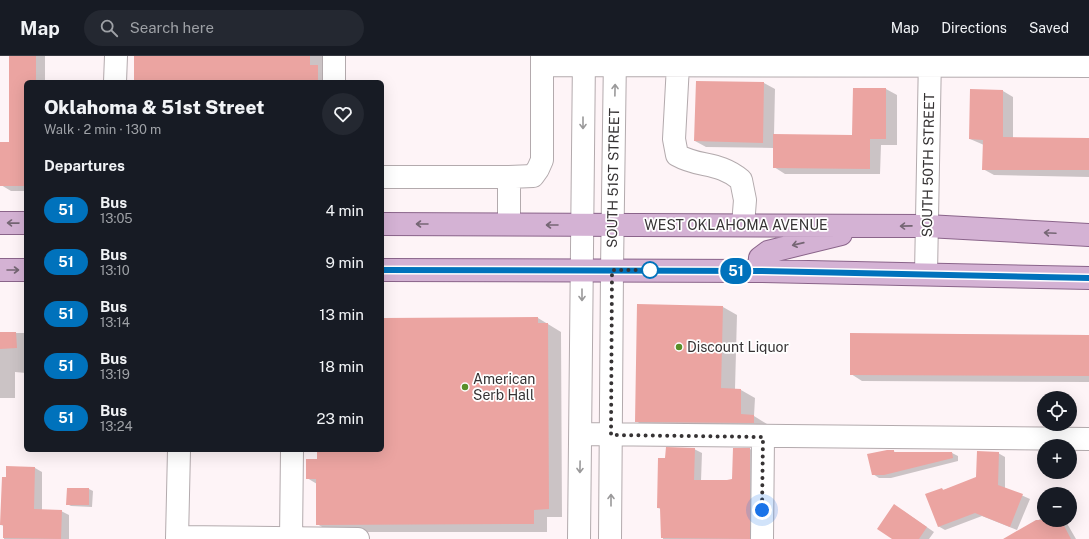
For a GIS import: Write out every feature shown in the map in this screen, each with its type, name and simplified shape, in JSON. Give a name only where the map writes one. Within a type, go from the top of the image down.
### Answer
[{"type":"main road","points":[[0,223],[24,223]]},
{"type":"main road","name":"WEST OKLAHOMA AVENUE","points":[[384,224],[927,226],[1089,235]]},
{"type":"main road","points":[[759,271],[760,258],[768,252],[877,226]]},
{"type":"main road","points":[[0,270],[24,270]]},
{"type":"main road","points":[[384,270],[759,271],[1089,278]]},
{"type":"street","points":[[115,80],[116,56]]},
{"type":"street","points":[[334,56],[334,80]]},
{"type":"street","points":[[384,177],[533,176],[542,160],[542,61],[615,60],[678,65],[777,61],[1087,62]]},
{"type":"street","name":"SOUTH 51ST STREET","points":[[610,539],[615,60]]},
{"type":"street","points":[[579,539],[583,61]]},
{"type":"street","name":"SOUTH 50TH STREET","points":[[926,274],[930,61]]},
{"type":"street","points":[[678,65],[674,139],[677,155],[686,160],[705,163],[725,169],[741,180],[745,200],[743,225]]},
{"type":"street","points":[[509,177],[509,224]]},
{"type":"street","points":[[581,434],[763,437],[1089,439]]},
{"type":"street","points":[[762,539],[763,437]]},
{"type":"street","points":[[179,452],[177,538],[367,539]]},
{"type":"street","points":[[292,452],[292,539]]},
{"type":"building","points":[[9,56],[36,56],[36,80],[24,80],[24,186],[0,186],[0,142],[9,142]]},
{"type":"building","points":[[134,56],[310,56],[310,65],[318,65],[318,80],[134,80]]},
{"type":"building","points":[[696,81],[764,82],[763,143],[694,141]]},
{"type":"building","points":[[853,88],[886,88],[886,139],[870,139],[870,169],[773,168],[773,134],[852,135]]},
{"type":"building","points":[[970,89],[1003,90],[1003,137],[1089,138],[1089,170],[982,170],[983,140],[969,139]]},
{"type":"building","name":"Discount Liquor","points":[[637,304],[723,306],[721,388],[741,389],[741,414],[754,415],[754,423],[635,422]]},
{"type":"building","name":"American Serb Hall","points":[[538,317],[538,323],[548,323],[549,509],[534,510],[534,524],[316,525],[316,479],[306,479],[306,459],[317,459],[317,452],[384,452],[384,318]]},
{"type":"building","points":[[0,332],[16,332],[17,348],[0,349]]},
{"type":"building","points":[[850,333],[1089,335],[1089,376],[850,375]]},
{"type":"building","points":[[666,447],[695,448],[694,480],[732,479],[733,448],[750,448],[750,539],[661,538],[660,508],[657,508],[658,458],[665,458]]},
{"type":"building","points":[[894,450],[894,452],[952,452],[953,458],[884,475],[872,475],[867,454]]},
{"type":"building","points":[[977,451],[999,452],[998,485],[1023,494],[1010,527],[975,513],[938,527],[925,494],[942,488],[943,490],[976,477]]},
{"type":"building","points":[[6,466],[35,467],[34,509],[62,510],[61,539],[3,538],[3,525],[0,525],[2,477],[6,477]]},
{"type":"building","points":[[67,488],[89,488],[89,505],[66,505]]},
{"type":"building","points":[[894,504],[927,527],[919,539],[892,539],[877,529]]},
{"type":"building","points":[[1037,520],[1037,527],[1065,527],[1071,539],[1003,539]]},
{"type":"bus line","name":"51","points":[[384,270],[759,271],[1089,278]]},
{"type":"place","name":"Discount Liquor","points":[[679,347]]},
{"type":"place","name":"American Serb Hall","points":[[465,387]]},
{"type":"route","points":[[650,270],[612,270],[611,435],[763,437],[762,510]]}]
